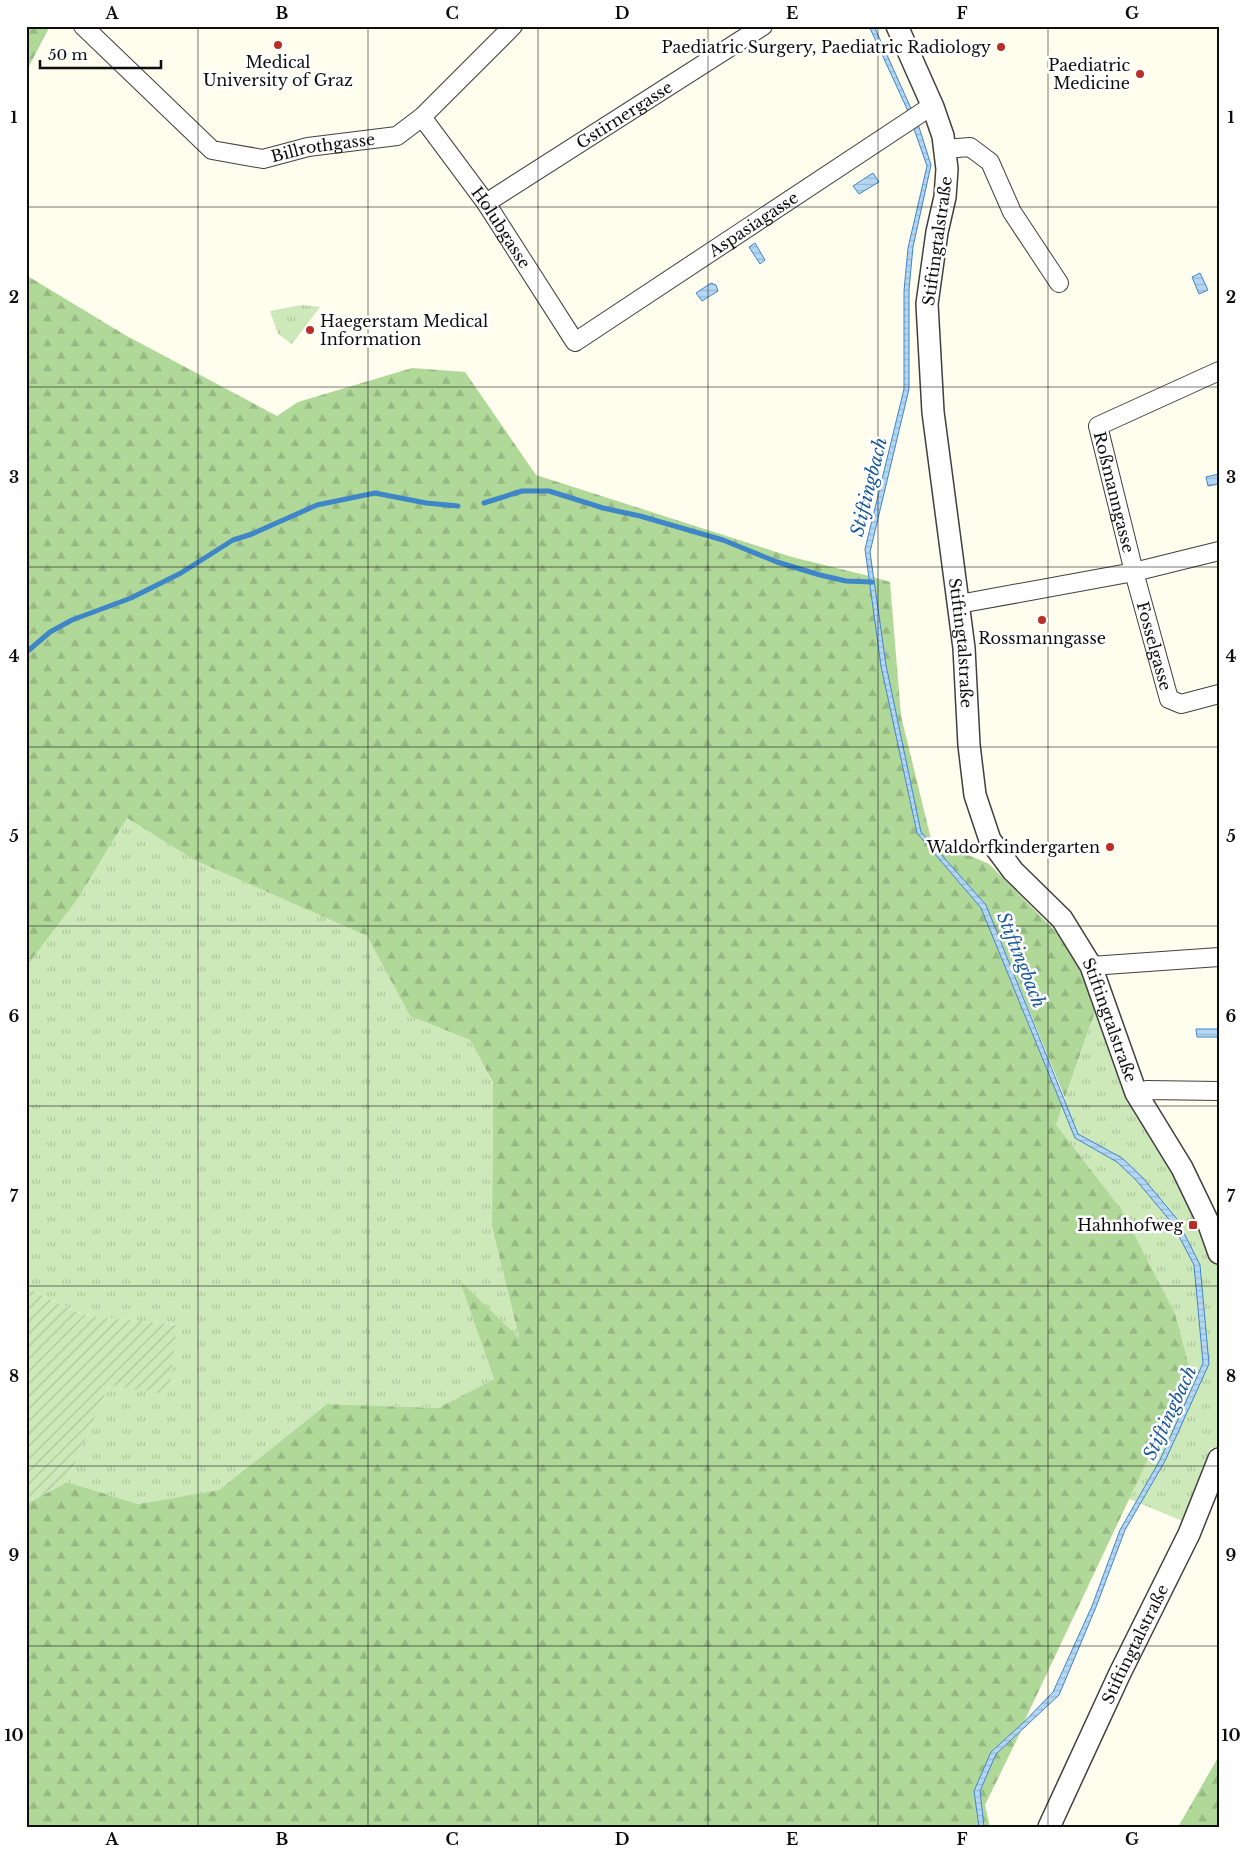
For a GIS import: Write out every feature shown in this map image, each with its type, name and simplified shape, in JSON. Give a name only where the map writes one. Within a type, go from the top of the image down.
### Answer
[{"type":"street","name":"Billrothgasse","points":[[83,26],[212,150],[263,160],[308,147],[397,136],[422,118],[513,26]]},
{"type":"street","name":"Gstirnergasse","points":[[486,204],[763,26]]},
{"type":"street","name":"Stiftingtalstraße","points":[[897,26],[929,109],[943,136],[945,149],[947,169],[945,197],[937,232],[927,304],[933,412],[959,604],[965,666],[969,745],[975,795],[990,840],[1013,871],[1062,919],[1091,966],[1136,1093],[1182,1168],[1208,1222],[1219,1253]]},
{"type":"street","name":"Aspasiagasse","points":[[575,342],[929,109]]},
{"type":"street","name":"Holubgasse","points":[[422,118],[486,204],[575,342]]},
{"type":"street","points":[[945,149],[970,147],[990,162],[1012,212],[1059,283]]},
{"type":"street","name":"Roßmanngasse","points":[[1134,572],[1098,426],[1219,371]]},
{"type":"street","name":"Roßmanngasse","points":[[959,604],[1134,572],[1219,550]]},
{"type":"street","name":"Fosselgasse","points":[[1134,572],[1169,699],[1181,704],[1219,694]]},
{"type":"street","points":[[1091,966],[1219,957]]},
{"type":"street","name":"Stiftingtalstraße","points":[[1136,1093],[1147,1090],[1219,1090]]},
{"type":"street","name":"Stiftingtalstraße","points":[[1049,1827],[1120,1672],[1189,1534],[1219,1459]]},
{"type":"green space","points":[[26,26],[50,26],[26,72]]},
{"type":"green space","points":[[26,275],[125,335],[277,416],[298,402],[412,368],[465,372],[536,475],[792,557],[869,576],[881,666],[917,833],[981,908],[1062,1107],[1056,1125],[1121,1209],[1175,1314],[1190,1370],[1024,1722],[991,1752],[974,1791],[979,1827],[26,1827],[26,1504],[67,1482],[138,1504],[219,1490],[327,1404],[438,1408],[494,1379],[460,1281],[519,1338],[492,1227],[493,1083],[470,1040],[410,1016],[367,936],[194,860],[127,818],[77,900],[26,967]]},
{"type":"green space","points":[[302,305],[320,307],[292,344],[278,334],[270,311]]},
{"type":"green space","points":[[873,577],[890,582],[901,716],[931,839],[989,864],[1068,944],[1097,1006],[1065,1098],[986,905],[921,832],[886,665]]},
{"type":"green space","points":[[127,818],[194,860],[367,936],[410,1016],[470,1040],[493,1084],[492,1227],[519,1339],[461,1282],[494,1379],[438,1408],[327,1404],[219,1490],[138,1504],[67,1482],[109,1385],[177,1325],[84,1315],[26,1288],[26,967],[77,900]]},
{"type":"green space","points":[[1097,1006],[1128,1104],[1145,1104],[1219,1253],[1219,1446],[1210,1449],[1185,1522],[1129,1499],[1190,1370],[1056,1125]]},
{"type":"green space","points":[[26,1288],[84,1315],[177,1325],[169,1395],[109,1385],[67,1482],[26,1504]]},
{"type":"green space","points":[[1021,1731],[985,1805],[990,1827],[984,1827],[980,1791],[996,1754]]},
{"type":"green space","points":[[1219,1756],[1219,1827],[1178,1827]]},
{"type":"water","name":"Stiftingbach","points":[[869,26],[874,26],[918,124],[931,165],[913,247],[909,289],[909,389],[870,552],[886,665],[921,832],[986,905],[1078,1134],[1122,1158],[1143,1178],[1177,1219],[1200,1265],[1209,1364],[1165,1461],[1125,1530],[1096,1607],[1059,1695],[996,1754],[980,1791],[984,1827],[979,1827],[974,1791],[991,1752],[1053,1692],[1092,1606],[1120,1530],[1160,1460],[1203,1363],[1194,1265],[1172,1223],[1136,1180],[1117,1162],[1075,1138],[981,908],[917,833],[881,666],[865,549],[904,389],[904,291],[908,248],[927,166],[907,109]]},
{"type":"water","points":[[873,173],[879,182],[859,194],[853,186]]},
{"type":"water","points":[[755,243],[765,260],[760,264],[749,247]]},
{"type":"water","points":[[1200,273],[1208,290],[1199,294],[1192,277]]},
{"type":"water","points":[[711,283],[716,285],[718,291],[702,301],[696,293]]},
{"type":"water","points":[[1219,474],[1219,484],[1208,486],[1206,477]]},
{"type":"water","points":[[1196,1029],[1219,1029],[1219,1041],[1217,1037],[1197,1037]]},
{"type":"waterway","points":[[484,503],[522,491],[549,491],[603,508],[640,516],[723,540],[777,562],[820,575],[846,581],[872,582]]},
{"type":"waterway","points":[[26,650],[29,650],[50,632],[72,620],[131,598],[181,573],[233,540],[252,534],[317,505],[375,493],[426,503],[458,506]]},
{"type":"place","name":"Medical University of Graz","points":[[278,45]]},
{"type":"place","name":"Paediatric Surgery, Paediatric Radiology","points":[[1001,47]]},
{"type":"place","name":"Paediatric Medicine","points":[[1140,74]]},
{"type":"place","name":"Haegerstam Medical Information","points":[[310,330]]},
{"type":"place","name":"Rossmanngasse","points":[[1042,620]]},
{"type":"place","name":"Waldorfkindergarten","points":[[1110,847]]},
{"type":"place","name":"Hahnhofweg","points":[[1193,1225]]}]
